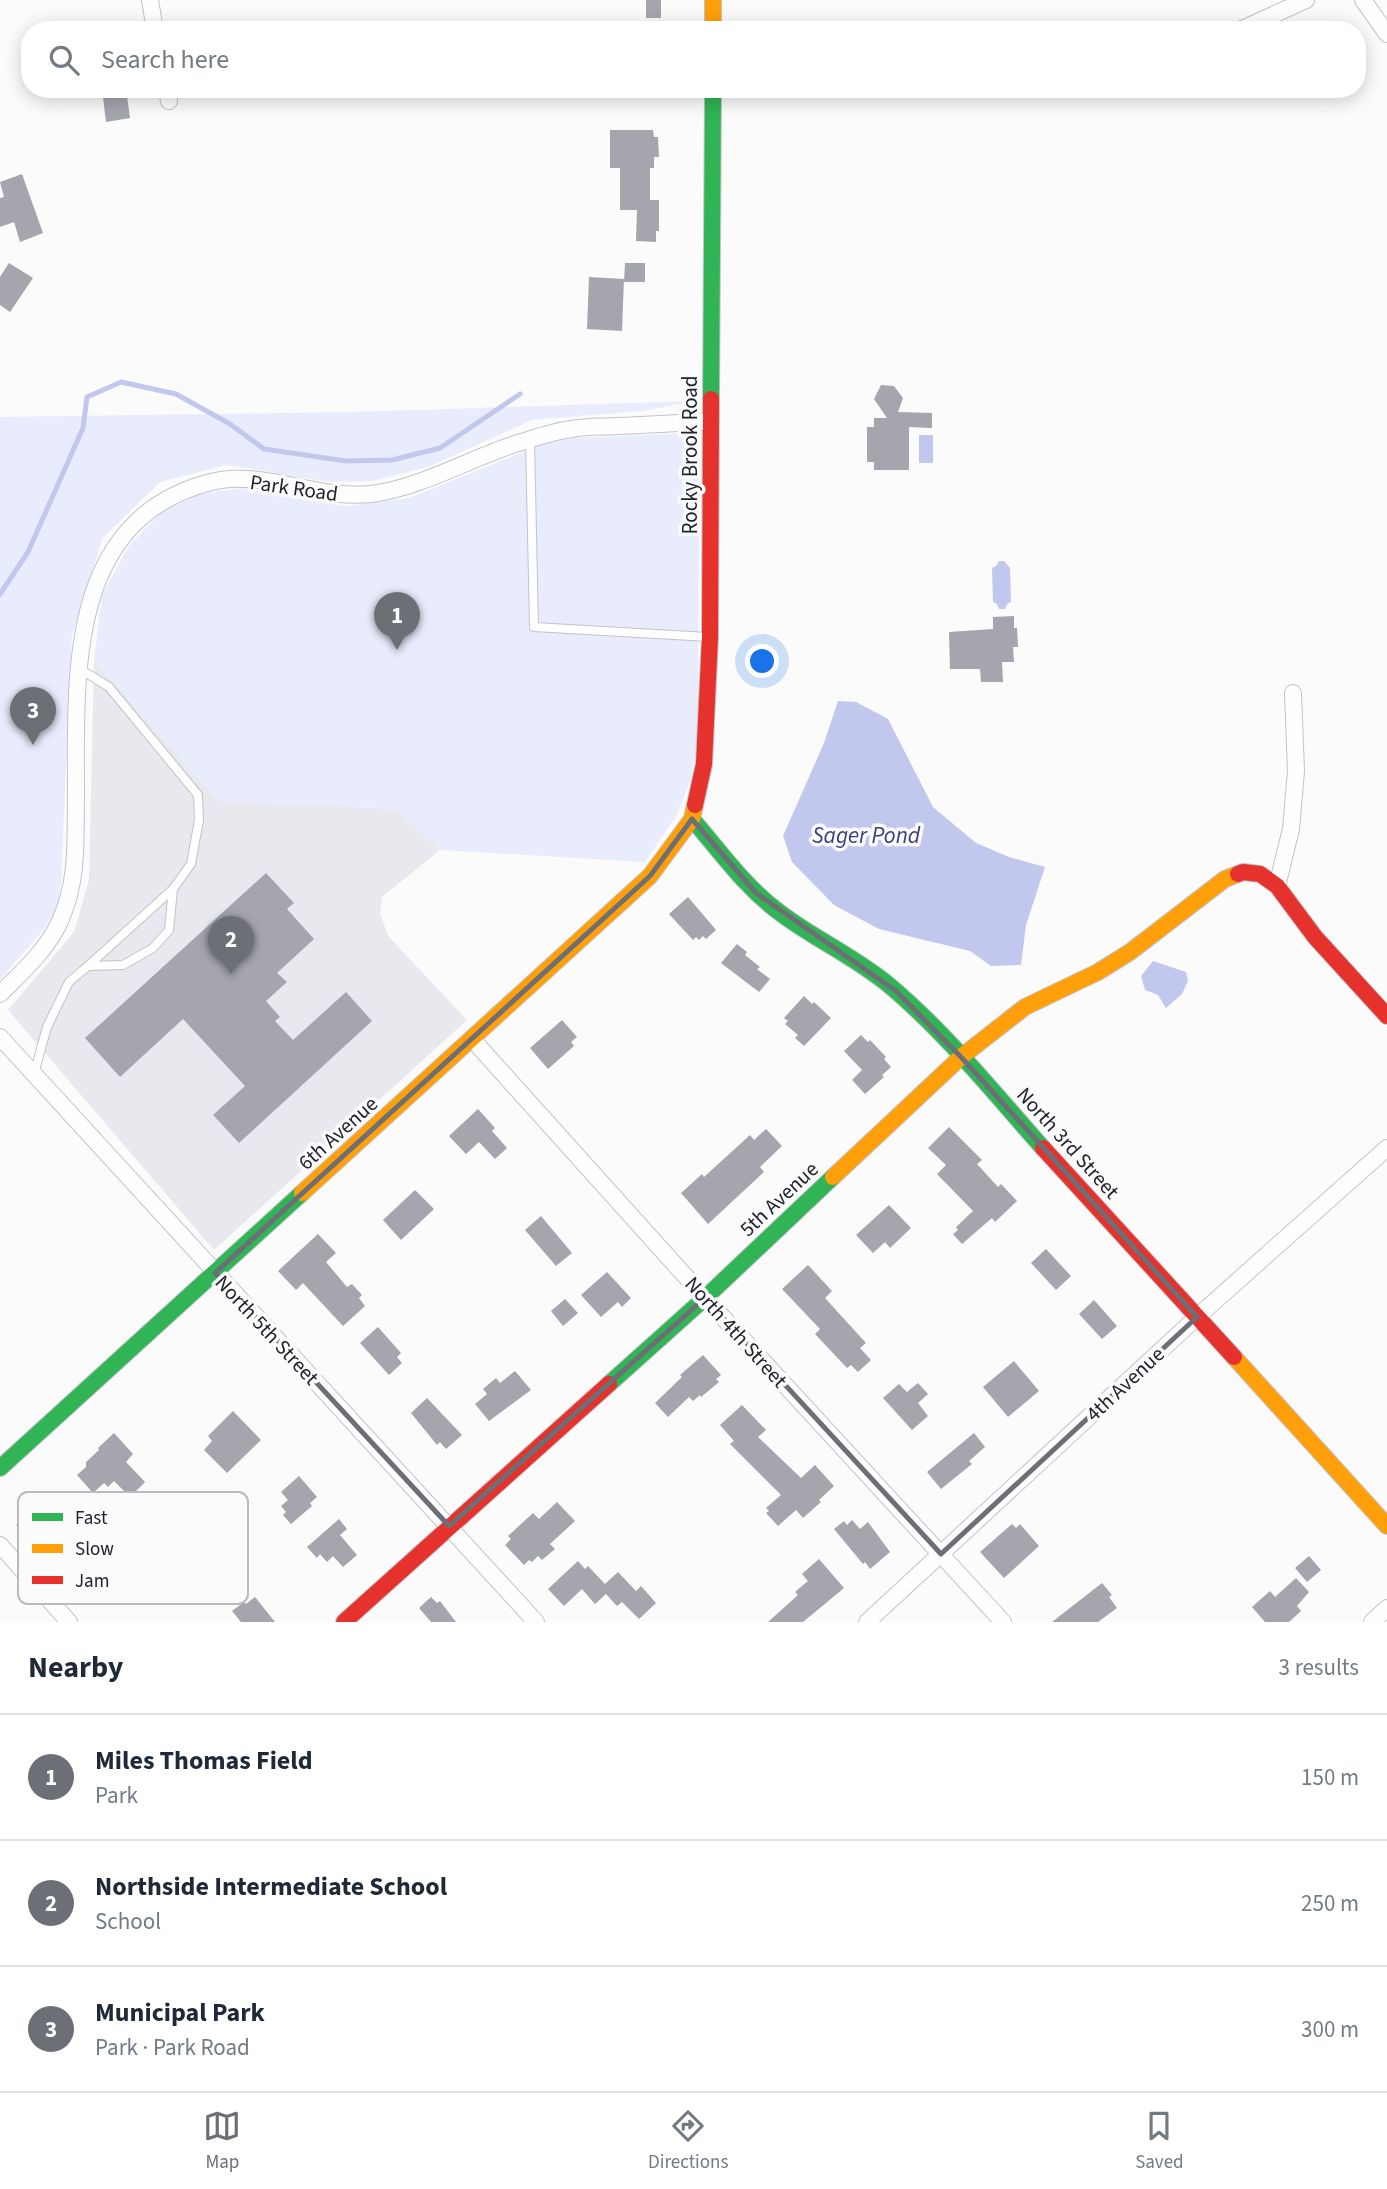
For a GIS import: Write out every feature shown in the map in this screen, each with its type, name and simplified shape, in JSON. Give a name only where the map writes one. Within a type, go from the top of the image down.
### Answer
[{"type":"street","points":[[150,0],[154,21]]},
{"type":"street","points":[[713,0],[713,21]]},
{"type":"street","points":[[1260,21],[1306,0]]},
{"type":"street","points":[[1363,0],[1387,34]]},
{"type":"street","name":"Rocky Brook Road","points":[[692,819],[704,764],[710,637],[713,98]]},
{"type":"street","name":"Park Road","points":[[0,993],[31,963],[51,938],[67,901],[76,863],[80,668],[92,592],[118,540],[145,513],[177,492],[214,481],[253,480],[344,495],[370,494],[409,487],[530,440],[572,429],[711,421]]},
{"type":"street","points":[[1293,693],[1295,783],[1291,829],[1277,886],[1315,937],[1387,1016]]},
{"type":"street","name":"6th Avenue","points":[[0,1468],[650,876],[692,819]]},
{"type":"street","name":"North 3rd Street","points":[[692,819],[755,893],[818,939],[864,966],[896,991],[961,1057],[1387,1526]]},
{"type":"street","name":"5th Avenue","points":[[344,1622],[705,1298],[961,1057],[1025,1007],[1098,972],[1130,952],[1225,879],[1243,872],[1260,874],[1277,886]]},
{"type":"street","name":"North 5th Street","points":[[0,1037],[536,1622]]},
{"type":"street","name":"North 4th Street","points":[[472,1039],[705,1298],[1003,1622]]},
{"type":"street","name":"4th Avenue","points":[[866,1622],[1197,1317],[1387,1149]]},
{"type":"street","points":[[0,1545],[18,1565]]},
{"type":"street","points":[[53,1604],[69,1622]]},
{"type":"street","points":[[1372,1622],[1387,1608]]},
{"type":"lane","points":[[530,440],[534,627],[710,637]]},
{"type":"lane","points":[[34,1074],[47,1027],[69,982],[173,889],[191,864],[199,820],[198,795],[109,687],[80,668]]},
{"type":"lane","points":[[88,966],[124,965],[153,948],[169,930],[173,889]]},
{"type":"highlighted area","points":[[692,819],[756,893],[896,991],[961,1057],[1197,1317],[941,1554],[705,1298],[449,1526],[215,1273],[650,876]]},
{"type":"shaded area","points":[[697,401],[641,411],[532,420],[428,467],[372,481],[329,482],[227,465],[160,482],[103,538],[72,635],[61,883],[57,908],[44,929],[0,980],[0,417],[352,412]]},
{"type":"shaded area","points":[[699,433],[698,723],[693,774],[676,816],[645,862],[440,850],[396,809],[218,801],[94,660],[102,595],[128,547],[160,513],[199,494],[241,488],[345,506],[409,498],[543,444],[573,438]]},
{"type":"shaded area","points":[[94,660],[218,801],[396,809],[440,850],[382,897],[380,914],[389,937],[467,1020],[214,1250],[8,1010],[74,932],[89,880]]},
{"type":"water","points":[[919,435],[933,435],[933,463],[919,463]]},
{"type":"water","points":[[999,561],[1004,561],[1010,568],[1011,602],[1005,609],[999,609],[993,602],[992,568]]},
{"type":"water","name":"Sager Pond","points":[[838,701],[856,702],[888,719],[933,807],[976,843],[1009,857],[1045,867],[1026,925],[1021,965],[991,966],[970,951],[879,929],[834,905],[792,862],[783,836],[824,743]]},
{"type":"water","points":[[1153,961],[1186,972],[1188,981],[1182,994],[1166,1008],[1158,995],[1145,990],[1141,976]]},
{"type":"building","points":[[646,0],[661,0],[661,18],[646,18]]},
{"type":"building","points":[[103,98],[127,98],[130,118],[106,122]]},
{"type":"building","points":[[610,130],[653,130],[654,137],[658,137],[659,157],[654,157],[654,168],[650,168],[650,200],[659,200],[659,231],[656,231],[656,242],[636,241],[637,210],[620,210],[620,168],[610,168]]},
{"type":"building","points":[[22,174],[43,233],[20,242],[14,222],[0,227],[0,198],[4,197],[0,182]]},
{"type":"building","points":[[9,263],[33,278],[10,312],[0,305],[0,277]]},
{"type":"building","points":[[625,263],[645,263],[645,282],[624,282]]},
{"type":"building","points":[[589,277],[624,279],[622,331],[587,329]]},
{"type":"building","points":[[881,385],[894,386],[903,398],[898,412],[932,413],[932,428],[909,427],[909,470],[874,470],[874,462],[867,462],[867,427],[874,427],[874,418],[887,418],[874,399]]},
{"type":"building","points":[[1014,616],[1018,647],[1013,647],[1014,662],[1002,662],[1003,682],[981,682],[980,669],[950,669],[949,632],[993,629],[993,617]]},
{"type":"building","points":[[266,873],[294,903],[287,909],[314,939],[277,973],[287,982],[266,1001],[280,1017],[275,1021],[293,1040],[346,992],[372,1021],[239,1143],[213,1115],[245,1086],[183,1019],[120,1077],[85,1038]]},
{"type":"building","points":[[688,897],[716,930],[706,939],[703,936],[699,940],[696,937],[693,940],[669,914]]},
{"type":"building","points":[[737,944],[747,952],[745,955],[760,967],[757,969],[770,979],[759,992],[721,963]]},
{"type":"building","points":[[804,996],[831,1018],[804,1046],[795,1038],[798,1035],[785,1024],[788,1021],[784,1018]]},
{"type":"building","points":[[562,1020],[577,1037],[571,1042],[574,1046],[548,1069],[530,1048]]},
{"type":"building","points":[[861,1035],[868,1042],[870,1040],[886,1057],[884,1059],[891,1067],[865,1094],[852,1080],[862,1070],[844,1051]]},
{"type":"building","points":[[478,1109],[495,1128],[492,1131],[507,1148],[495,1159],[479,1142],[466,1154],[449,1136]]},
{"type":"building","points":[[949,1127],[982,1160],[977,1164],[998,1187],[1001,1184],[1017,1201],[995,1222],[992,1218],[962,1244],[953,1234],[958,1230],[956,1227],[973,1211],[937,1174],[946,1165],[928,1148]]},
{"type":"building","points":[[766,1129],[782,1146],[760,1167],[764,1172],[708,1224],[681,1193],[702,1174],[704,1177],[750,1135],[754,1140]]},
{"type":"building","points":[[415,1190],[434,1209],[401,1240],[383,1220]]},
{"type":"building","points":[[889,1205],[911,1228],[890,1248],[885,1242],[873,1253],[856,1235]]},
{"type":"building","points":[[541,1216],[572,1253],[556,1266],[525,1230]]},
{"type":"building","points":[[318,1234],[336,1253],[326,1262],[347,1287],[352,1284],[362,1295],[359,1298],[365,1306],[343,1326],[303,1283],[296,1290],[278,1271]]},
{"type":"building","points":[[1046,1249],[1071,1276],[1056,1290],[1031,1263]]},
{"type":"building","points":[[808,1265],[832,1291],[825,1298],[866,1343],[860,1348],[871,1360],[858,1372],[851,1365],[847,1368],[815,1334],[820,1329],[782,1289]]},
{"type":"building","points":[[607,1272],[631,1298],[622,1307],[618,1302],[601,1317],[581,1295]]},
{"type":"building","points":[[565,1299],[578,1313],[563,1326],[551,1311]]},
{"type":"building","points":[[1094,1300],[1117,1326],[1102,1339],[1079,1314]]},
{"type":"building","points":[[378,1327],[401,1353],[397,1357],[402,1363],[389,1375],[360,1343]]},
{"type":"building","points":[[703,1355],[721,1375],[716,1379],[719,1382],[693,1401],[689,1397],[668,1417],[655,1403],[682,1377],[680,1375]]},
{"type":"building","points":[[1014,1361],[1039,1391],[1008,1417],[983,1387]]},
{"type":"building","points":[[515,1371],[531,1390],[489,1421],[475,1404],[487,1394],[483,1389],[496,1378],[500,1383]]},
{"type":"building","points":[[918,1383],[928,1394],[918,1403],[928,1416],[912,1430],[883,1398],[899,1384],[907,1392]]},
{"type":"building","points":[[427,1398],[462,1435],[446,1449],[440,1442],[437,1445],[411,1413]]},
{"type":"building","points":[[742,1405],[766,1430],[758,1437],[801,1478],[815,1465],[834,1486],[803,1518],[796,1510],[778,1526],[766,1513],[769,1511],[766,1508],[781,1495],[730,1444],[734,1441],[720,1425]]},
{"type":"building","points":[[233,1411],[261,1440],[227,1473],[204,1450],[212,1441],[208,1436]]},
{"type":"building","points":[[114,1433],[133,1454],[126,1462],[145,1482],[135,1492],[125,1492],[114,1481],[108,1487],[104,1483],[92,1492],[77,1475],[86,1467],[86,1462]]},
{"type":"building","points":[[974,1433],[985,1447],[969,1461],[972,1464],[941,1489],[927,1472]]},
{"type":"building","points":[[299,1476],[317,1497],[310,1503],[312,1506],[291,1524],[283,1515],[286,1512],[281,1506],[288,1500],[281,1492]]},
{"type":"building","points":[[557,1502],[575,1521],[550,1544],[555,1549],[542,1560],[538,1556],[524,1565],[505,1545],[511,1539],[508,1536],[533,1513],[539,1519]]},
{"type":"building","points":[[339,1519],[347,1529],[340,1535],[357,1555],[343,1567],[333,1556],[327,1562],[320,1554],[317,1558],[307,1547]]},
{"type":"building","points":[[852,1520],[860,1529],[868,1522],[890,1552],[870,1569],[834,1529],[844,1521],[847,1525]]},
{"type":"building","points":[[1012,1524],[1016,1528],[1020,1524],[1039,1546],[1004,1578],[980,1552]]},
{"type":"building","points":[[1309,1556],[1321,1570],[1307,1582],[1295,1568]]},
{"type":"building","points":[[819,1559],[844,1588],[803,1622],[768,1622],[798,1595],[795,1592],[808,1581],[802,1574]]},
{"type":"building","points":[[578,1561],[585,1569],[588,1566],[605,1584],[618,1572],[636,1591],[641,1586],[656,1603],[639,1619],[622,1602],[617,1606],[606,1594],[595,1604],[582,1589],[564,1606],[548,1589]]},
{"type":"building","points":[[1296,1578],[1309,1592],[1297,1606],[1301,1611],[1289,1622],[1265,1622],[1252,1607],[1270,1591],[1275,1597]]},
{"type":"building","points":[[1102,1583],[1112,1595],[1109,1597],[1117,1608],[1098,1622],[1052,1622]]},
{"type":"building","points":[[255,1597],[275,1622],[241,1622],[232,1611]]},
{"type":"building","points":[[431,1597],[437,1603],[440,1601],[456,1622],[431,1622],[419,1608]]},
{"type":"waterway","points":[[0,594],[28,552],[83,428],[87,397],[121,382],[176,394],[230,424],[264,449],[346,461],[392,460],[440,448],[520,394]]},
{"type":"traffic: fast","points":[[711,399],[713,98]]},
{"type":"traffic: fast","points":[[692,819],[743,880],[766,902],[792,922],[877,976],[911,1004],[969,1064],[1043,1148]]},
{"type":"traffic: fast","points":[[609,1384],[833,1177]]},
{"type":"traffic: fast","points":[[0,1468],[302,1193]]},
{"type":"traffic: slow","points":[[713,0],[713,21]]},
{"type":"traffic: slow","points":[[302,1193],[650,876],[692,819],[695,805]]},
{"type":"traffic: slow","points":[[833,1177],[961,1057],[1025,1007],[1098,972],[1130,952],[1225,879],[1238,874]]},
{"type":"traffic: slow","points":[[1234,1357],[1387,1526]]},
{"type":"traffic: jam","points":[[695,805],[704,764],[710,637],[711,399]]},
{"type":"traffic: jam","points":[[1238,874],[1260,874],[1277,886],[1315,937],[1387,1016]]},
{"type":"traffic: jam","points":[[1043,1148],[1234,1357]]},
{"type":"traffic: jam","points":[[344,1622],[609,1384]]},
{"type":"place","name":"Miles Thomas Field","points":[[397,650]]},
{"type":"place","name":"Municipal Park","points":[[33,745]]},
{"type":"place","name":"Northside Intermediate School","points":[[231,974]]}]
